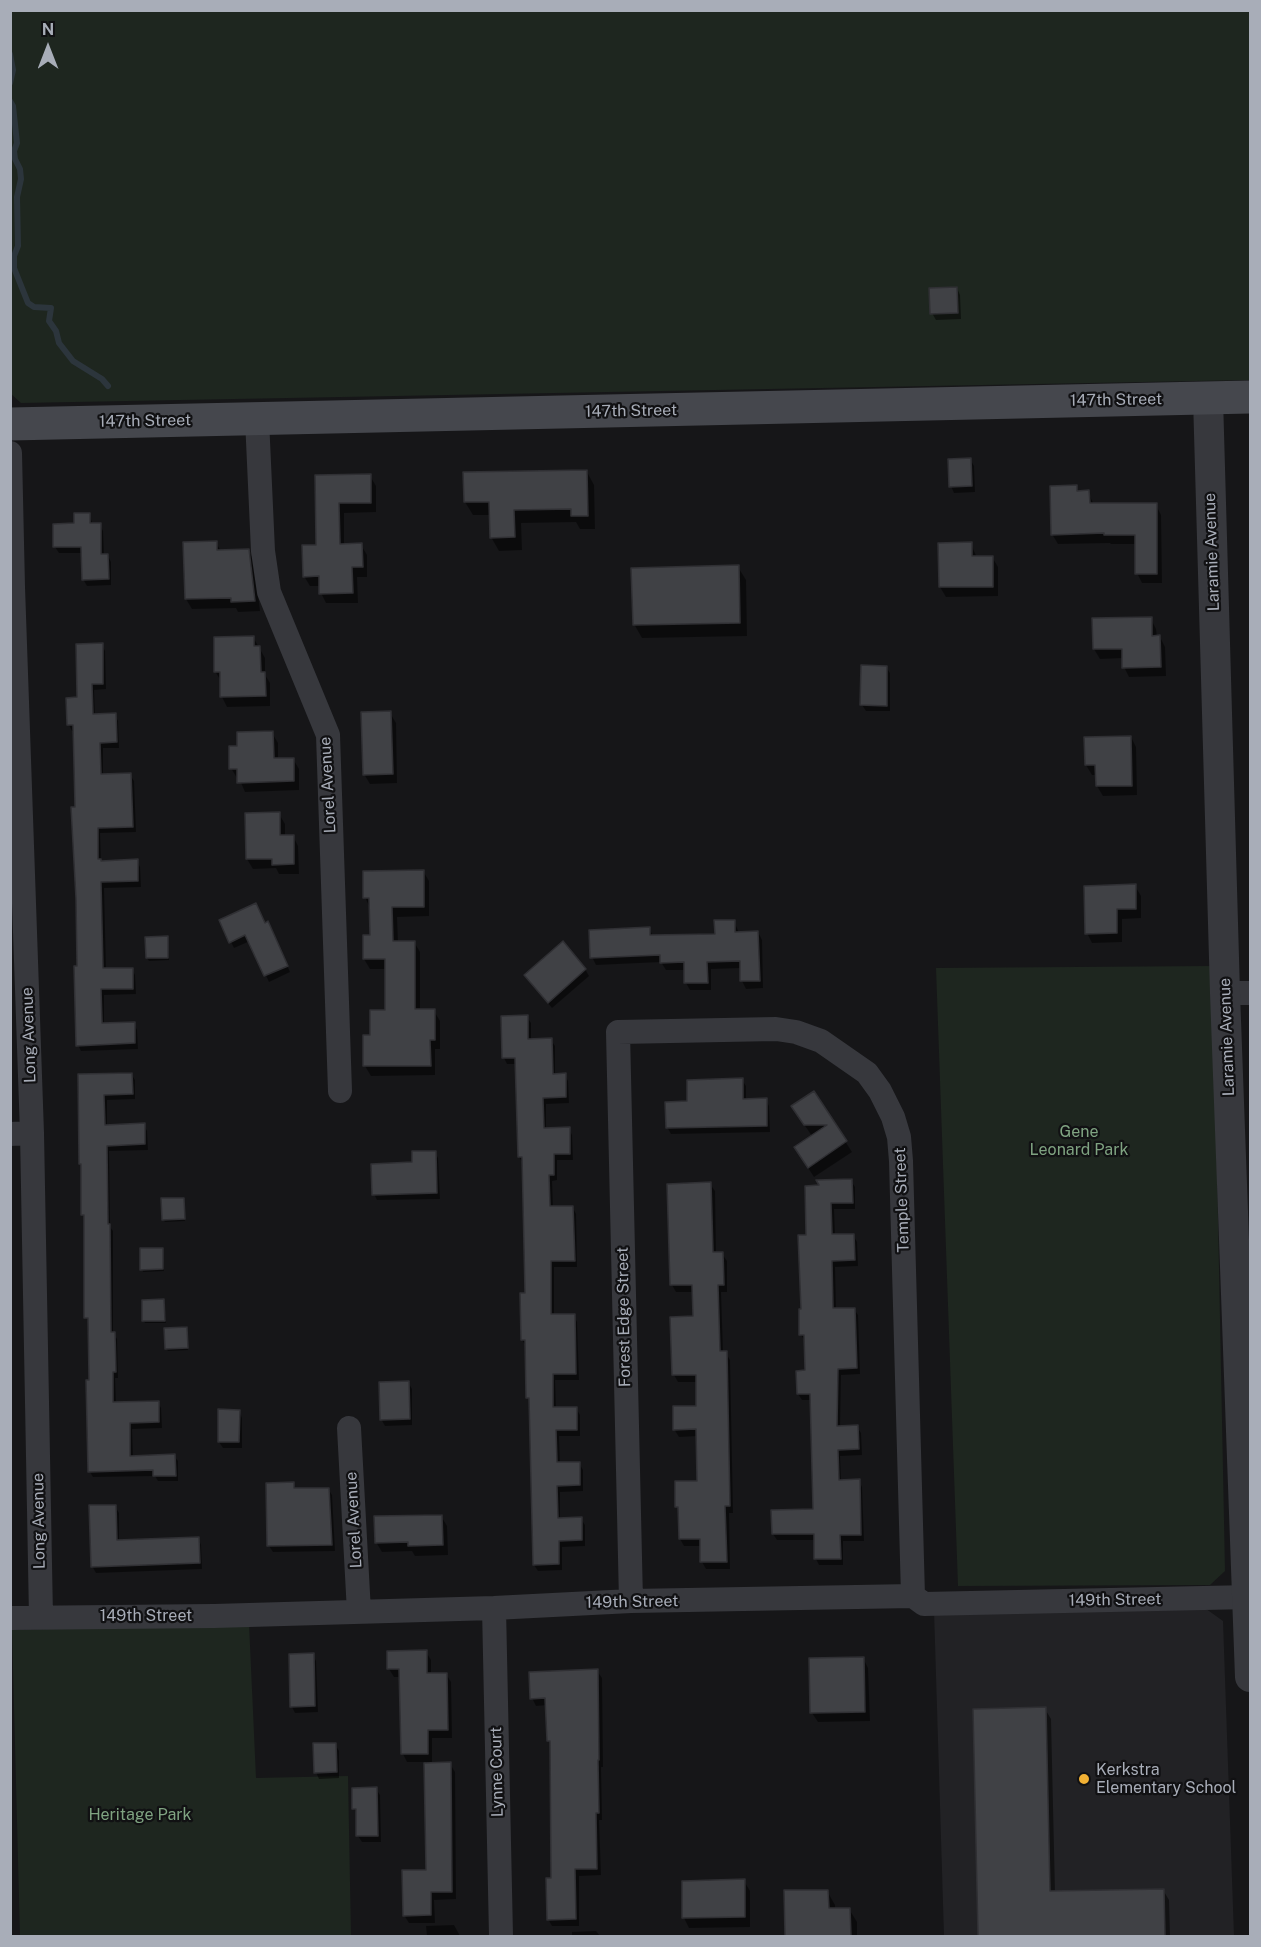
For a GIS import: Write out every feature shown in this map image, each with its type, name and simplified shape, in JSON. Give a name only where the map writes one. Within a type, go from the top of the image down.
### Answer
[{"type":"main road","name":"147th Street","points":[[10,424],[1251,397]]},
{"type":"street","name":"Laramie Avenue","points":[[1208,398],[1238,993],[1251,1677]]},
{"type":"street","name":"Lorel Avenue","points":[[257,419],[262,551],[269,592],[328,735],[340,1091]]},
{"type":"street","name":"Long Avenue","points":[[10,453],[21,1134],[41,1617]]},
{"type":"street","name":"Temple Street","points":[[618,1032],[776,1029],[796,1032],[821,1041],[867,1073],[880,1091],[893,1117],[899,1137],[902,1161],[913,1596]]},
{"type":"street","name":"Forest Edge Street","points":[[618,1032],[631,1601]]},
{"type":"street","name":"Lorel Avenue","points":[[349,1428],[359,1612]]},
{"type":"street","name":"149th Street","points":[[10,1618],[214,1616],[494,1608],[631,1601],[913,1596],[924,1604],[1250,1597]]},
{"type":"street","name":"Lynne Court","points":[[494,1608],[501,1936]]},
{"type":"shaded area","name":"Kerkstra Elementary School","points":[[1202,1606],[1223,1621],[1234,1936],[944,1936],[934,1610]]},
{"type":"green space","points":[[10,11],[1250,11],[1250,380],[21,403],[10,393]]},
{"type":"green space","name":"Gene Leonard Park","points":[[1213,966],[1225,1571],[1210,1585],[958,1586],[936,968]]},
{"type":"green space","name":"Heritage Park","points":[[249,1623],[256,1778],[348,1776],[351,1936],[20,1936],[12,1630]]},
{"type":"building","points":[[957,287],[958,313],[930,314],[929,288]]},
{"type":"building","points":[[971,458],[972,486],[949,487],[948,459]]},
{"type":"building","points":[[587,470],[588,516],[571,516],[571,509],[514,510],[515,537],[490,538],[489,502],[464,502],[463,472]]},
{"type":"building","points":[[371,474],[371,503],[339,503],[340,544],[362,543],[363,567],[352,567],[353,593],[319,594],[319,576],[303,577],[302,545],[316,545],[315,475]]},
{"type":"building","points":[[1077,485],[1077,491],[1089,490],[1090,503],[1157,503],[1157,574],[1135,574],[1135,535],[1104,535],[1104,533],[1051,535],[1050,486]]},
{"type":"building","points":[[74,513],[90,513],[90,523],[101,523],[101,554],[108,554],[109,579],[82,580],[81,547],[53,547],[53,524],[74,523]]},
{"type":"building","points":[[217,541],[217,550],[249,549],[255,601],[231,602],[231,598],[185,599],[183,542]]},
{"type":"building","points":[[972,542],[972,556],[993,556],[993,587],[939,587],[938,543]]},
{"type":"building","points":[[739,565],[740,623],[633,625],[631,568]]},
{"type":"building","points":[[1152,617],[1152,636],[1160,635],[1161,667],[1122,668],[1122,649],[1093,649],[1092,618]]},
{"type":"building","points":[[254,636],[254,646],[260,646],[261,672],[265,672],[266,696],[220,697],[220,672],[214,672],[214,637]]},
{"type":"building","points":[[103,643],[103,684],[92,684],[93,714],[116,713],[117,742],[100,743],[101,774],[131,773],[133,827],[98,828],[98,859],[101,861],[138,859],[138,881],[101,882],[103,968],[133,968],[133,989],[101,989],[102,1023],[135,1022],[135,1043],[76,1046],[74,966],[77,966],[76,899],[71,807],[75,807],[73,725],[67,725],[66,698],[77,697],[76,644]]},
{"type":"building","points":[[861,665],[887,666],[887,706],[860,705]]},
{"type":"building","points":[[391,711],[393,774],[363,775],[361,712]]},
{"type":"building","points":[[273,731],[274,758],[294,758],[294,781],[237,783],[237,769],[229,769],[229,746],[237,746],[237,732]]},
{"type":"building","points":[[1131,736],[1132,786],[1096,786],[1095,765],[1085,765],[1084,737]]},
{"type":"building","points":[[280,812],[280,835],[294,835],[294,864],[272,865],[272,859],[246,859],[245,813]]},
{"type":"building","points":[[424,870],[424,907],[392,907],[393,941],[415,941],[415,1009],[435,1009],[435,1040],[430,1040],[431,1066],[363,1066],[363,1035],[370,1035],[370,1010],[385,1010],[385,959],[363,959],[363,935],[370,935],[369,898],[363,898],[363,871]]},
{"type":"building","points":[[1136,884],[1136,909],[1117,909],[1117,933],[1085,934],[1084,886]]},
{"type":"building","points":[[256,903],[265,923],[268,921],[288,966],[264,976],[245,935],[229,943],[219,920]]},
{"type":"building","points":[[714,920],[735,920],[735,932],[758,931],[760,981],[740,981],[740,961],[707,962],[708,983],[684,983],[684,962],[660,963],[660,955],[590,958],[589,930],[650,927],[650,935],[715,934]]},
{"type":"building","points":[[168,936],[168,958],[146,958],[145,937]]},
{"type":"building","points":[[563,941],[586,969],[548,1003],[524,975]]},
{"type":"building","points":[[528,1015],[528,1039],[552,1038],[553,1074],[566,1073],[566,1097],[543,1098],[544,1128],[570,1127],[570,1154],[554,1154],[554,1175],[549,1175],[550,1206],[573,1206],[575,1261],[551,1261],[551,1314],[575,1314],[576,1374],[553,1374],[553,1407],[577,1407],[577,1430],[556,1430],[557,1462],[580,1462],[580,1485],[557,1486],[558,1518],[582,1517],[582,1540],[559,1541],[559,1564],[533,1565],[529,1398],[526,1398],[525,1340],[521,1340],[520,1293],[525,1293],[522,1157],[518,1157],[515,1058],[502,1058],[501,1016]]},
{"type":"building","points":[[132,1073],[133,1094],[104,1095],[105,1125],[145,1123],[145,1144],[107,1146],[111,1332],[115,1332],[116,1372],[113,1372],[113,1402],[159,1401],[159,1422],[130,1423],[130,1456],[175,1454],[176,1476],[153,1476],[153,1470],[88,1472],[86,1380],[89,1380],[88,1318],[84,1318],[84,1215],[81,1215],[78,1074]]},
{"type":"building","points":[[743,1078],[743,1099],[767,1098],[767,1126],[666,1128],[665,1102],[687,1101],[687,1080]]},
{"type":"building","points":[[814,1091],[847,1141],[808,1168],[794,1147],[827,1125],[804,1125],[791,1106]]},
{"type":"building","points":[[412,1151],[436,1151],[437,1193],[372,1195],[371,1164],[412,1162]]},
{"type":"building","points":[[852,1179],[853,1203],[831,1203],[832,1234],[854,1234],[855,1260],[832,1261],[833,1308],[855,1308],[857,1368],[838,1369],[837,1426],[858,1425],[859,1449],[838,1450],[839,1480],[860,1479],[861,1535],[840,1535],[841,1559],[814,1559],[814,1534],[772,1534],[771,1510],[813,1509],[810,1394],[797,1394],[796,1371],[805,1370],[804,1335],[799,1335],[799,1309],[801,1309],[798,1235],[806,1235],[805,1186],[819,1185],[816,1180]]},
{"type":"building","points":[[711,1182],[713,1252],[723,1252],[724,1285],[718,1285],[720,1351],[727,1351],[730,1506],[725,1506],[727,1562],[700,1562],[700,1539],[679,1539],[678,1507],[675,1507],[675,1481],[697,1481],[696,1429],[673,1430],[673,1406],[696,1406],[696,1375],[672,1375],[670,1317],[693,1316],[692,1285],[670,1285],[667,1184]]},
{"type":"building","points":[[161,1198],[184,1198],[185,1219],[162,1220]]},
{"type":"building","points":[[140,1248],[163,1248],[163,1269],[140,1270]]},
{"type":"building","points":[[164,1299],[165,1321],[142,1321],[142,1300]]},
{"type":"building","points":[[187,1327],[188,1348],[165,1349],[164,1328]]},
{"type":"building","points":[[409,1381],[410,1419],[380,1420],[379,1382]]},
{"type":"building","points":[[218,1409],[240,1410],[239,1442],[218,1442]]},
{"type":"building","points":[[294,1482],[294,1488],[329,1488],[332,1545],[267,1546],[266,1483]]},
{"type":"building","points":[[89,1505],[116,1505],[117,1540],[199,1537],[200,1563],[91,1567]]},
{"type":"building","points":[[442,1515],[443,1545],[408,1546],[408,1542],[375,1543],[374,1516]]},
{"type":"building","points":[[427,1650],[427,1673],[447,1673],[448,1730],[428,1730],[428,1754],[401,1754],[399,1669],[387,1669],[387,1651]]},
{"type":"building","points":[[314,1653],[315,1706],[290,1707],[289,1654]]},
{"type":"building","points":[[864,1657],[865,1712],[810,1713],[809,1658]]},
{"type":"building","points":[[598,1669],[597,1869],[575,1869],[576,1919],[547,1920],[546,1878],[551,1878],[550,1741],[547,1741],[545,1698],[530,1699],[529,1672]]},
{"type":"building","points":[[1046,1707],[1050,1891],[1164,1889],[1165,1936],[978,1936],[973,1709]]},
{"type":"building","points":[[313,1743],[336,1743],[337,1772],[314,1773]]},
{"type":"building","points":[[451,1762],[452,1892],[431,1892],[431,1915],[403,1916],[402,1870],[426,1870],[424,1763]]},
{"type":"building","points":[[377,1787],[378,1836],[356,1836],[356,1809],[352,1809],[352,1788]]},
{"type":"building","points":[[745,1879],[745,1917],[682,1918],[682,1881]]},
{"type":"building","points":[[784,1890],[828,1890],[829,1908],[850,1908],[851,1936],[785,1936]]},
{"type":"waterway","points":[[10,54],[13,70],[10,83]]},
{"type":"waterway","points":[[10,101],[13,106],[17,143],[14,151],[15,159],[20,169],[21,179],[17,197],[18,246],[14,256],[14,268],[28,303],[34,307],[51,308],[49,321],[56,331],[59,343],[73,361],[102,379],[108,386]]},
{"type":"place","name":"Kerkstra Elementary School","points":[[1084,1779]]}]
